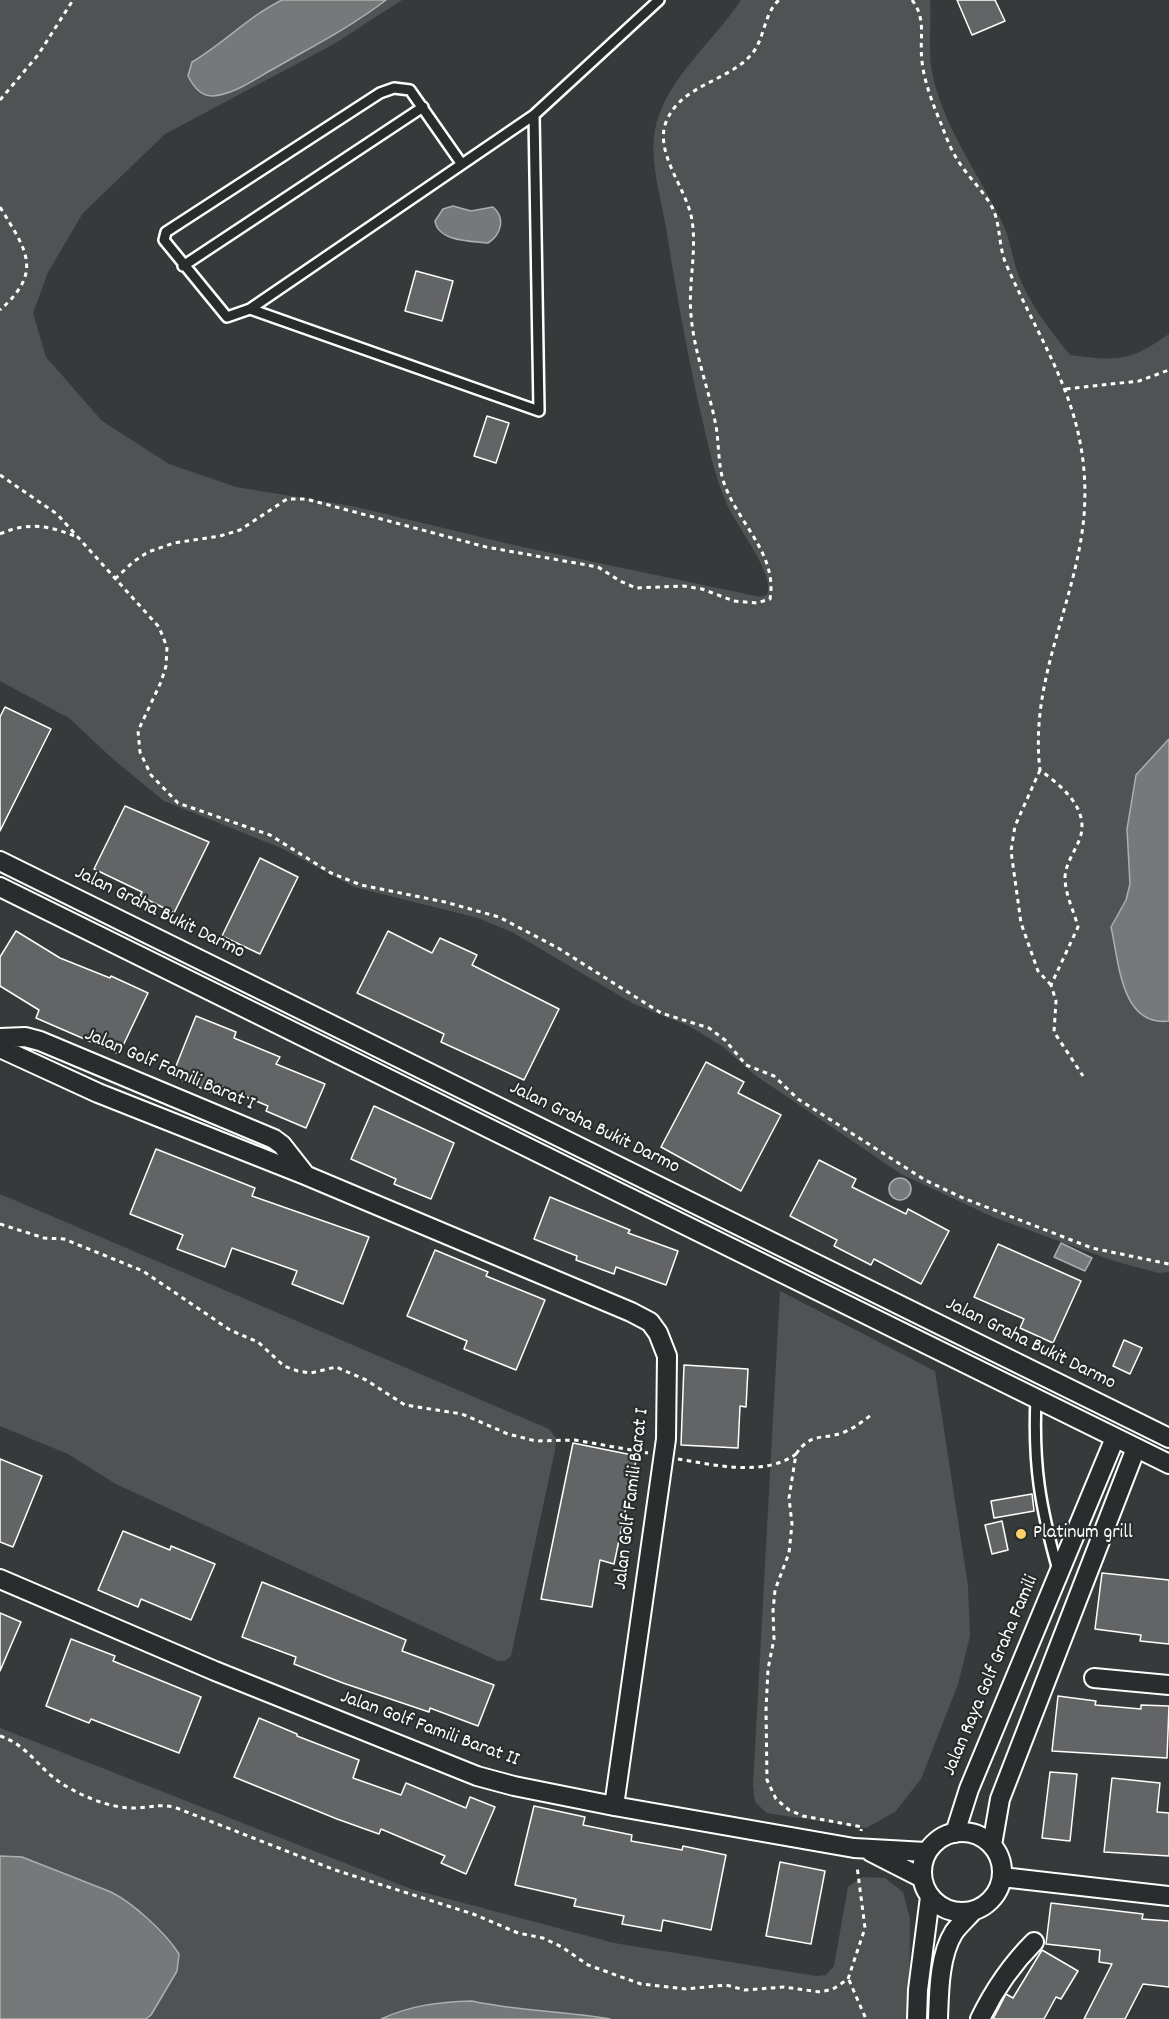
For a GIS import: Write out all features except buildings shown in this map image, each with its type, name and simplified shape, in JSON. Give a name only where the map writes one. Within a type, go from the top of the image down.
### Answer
[{"type":"street","name":"Jalan Graha Bukit Darmo","points":[[0,861],[1169,1438]]},
{"type":"street","points":[[0,887],[1169,1464]]},
{"type":"street","name":"Jalan Golf Famili Barat I","points":[[0,1038],[26,1037],[40,1041],[274,1139],[282,1145],[305,1175]]},
{"type":"street","name":"Jalan Golf Famili Barat I","points":[[0,1048],[98,1093],[305,1175],[650,1322],[658,1333],[667,1356],[664,1457],[614,1806]]},
{"type":"street","name":"Jalan Raya Golf Graha Famili","points":[[956,1833],[969,1789],[1115,1438]]},
{"type":"street","points":[[992,1845],[1000,1799],[1136,1448]]},
{"type":"street","name":"Jalan Golf Famili Barat II","points":[[0,1579],[215,1671],[477,1776],[514,1786],[614,1806],[859,1849],[926,1852]]},
{"type":"street","points":[[1094,1678],[1169,1685]]},
{"type":"street","points":[[917,2019],[918,1990],[930,1897],[922,1878],[921,1867],[926,1852],[943,1837],[956,1833],[976,1835],[992,1845],[998,1855],[1002,1877],[993,1899],[973,1911],[954,1933],[941,1976],[939,2019]]},
{"type":"street","name":"Jalan Golf Famili Barat II","points":[[859,1849],[922,1878]]},
{"type":"street","points":[[1002,1877],[1169,1896]]},
{"type":"street","points":[[930,1897],[949,1910],[973,1911]]},
{"type":"street","points":[[980,2019],[995,1989],[1017,1959],[1034,1942]]},
{"type":"lane","points":[[461,163],[410,90],[394,88],[381,93],[172,227],[166,232],[164,240],[226,317],[250,309],[534,115],[659,0]]},
{"type":"lane","points":[[183,266],[423,107]]},
{"type":"lane","points":[[250,309],[539,411],[534,115]]},
{"type":"lane","points":[[1036,1398],[1034,1450],[1041,1510],[1059,1575]]},
{"type":"path","points":[[0,100],[38,55],[73,0]]},
{"type":"path","points":[[115,579],[148,552],[174,543],[220,536],[240,530],[287,499],[306,499],[486,547],[598,567],[636,588],[683,586],[702,589],[734,601],[757,603],[770,599],[772,586],[766,558],[735,511],[719,462],[716,428],[691,317],[694,247],[691,219],[662,140],[666,121],[678,102],[752,54],[779,0]]},
{"type":"path","points":[[912,0],[922,22],[922,61],[942,126],[956,159],[991,206],[998,222],[1000,249],[1039,334],[1057,365],[1066,390],[1080,435],[1085,465],[1084,516],[1079,548],[1048,662],[1040,705],[1036,739],[1040,770],[1015,826],[1011,851],[1021,923],[1038,971],[1051,985],[1056,1001],[1054,1032],[1083,1076]]},
{"type":"path","points":[[0,207],[24,252],[28,267],[23,287],[0,310]]},
{"type":"path","points":[[1066,390],[1139,381],[1169,369]]},
{"type":"path","points":[[0,475],[57,514],[159,627],[167,647],[161,682],[138,732],[140,752],[151,775],[178,804],[270,835],[331,873],[361,885],[445,902],[499,917],[558,948],[661,1013],[710,1028],[725,1040],[746,1065],[774,1076],[798,1099],[925,1180],[963,1198],[1092,1248],[1169,1264]]},
{"type":"path","points":[[0,534],[34,525],[58,529],[81,538]]},
{"type":"path","points":[[1040,770],[1063,787],[1074,800],[1081,819],[1081,836],[1069,859],[1065,877],[1067,893],[1078,927],[1051,985]]},
{"type":"path","points":[[0,1224],[44,1238],[64,1239],[143,1271],[230,1330],[258,1342],[284,1366],[298,1371],[311,1372],[336,1367],[366,1380],[405,1405],[462,1414],[508,1434],[537,1441],[575,1440],[703,1463],[759,1467],[783,1463],[796,1454],[803,1443],[820,1435],[841,1433],[871,1415]]},
{"type":"path","points":[[0,1736],[18,1743],[59,1782],[102,1802],[138,1808],[156,1804],[174,1807],[335,1870],[473,1914],[518,1933],[543,1938],[562,1947],[588,1965],[641,1984],[686,1989],[726,1985],[745,1990],[784,1988],[820,1992],[833,1989],[848,1979],[865,1928],[859,1849],[862,1827],[803,1816],[789,1810],[776,1799],[767,1780],[766,1710],[768,1669],[774,1638],[773,1611],[775,1590],[789,1553],[792,1524],[789,1498],[796,1454]]},
{"type":"path","points":[[848,1979],[866,2019]]},
{"type":"shaded area","points":[[0,0],[402,0],[334,44],[165,134],[83,213],[48,272],[33,313],[46,357],[102,421],[169,464],[236,487],[352,506],[518,546],[760,597],[767,595],[766,575],[721,491],[694,384],[655,170],[653,148],[658,117],[666,99],[689,64],[741,0],[930,0],[930,58],[938,96],[963,151],[1005,228],[1023,285],[1047,326],[1070,355],[1100,358],[1133,355],[1169,334],[1169,1272],[1159,1273],[1114,1261],[993,1217],[901,1174],[755,1075],[722,1046],[689,1026],[634,1004],[512,932],[478,918],[354,887],[281,848],[164,801],[113,759],[69,718],[0,681]]},
{"type":"shaded area","points":[[282,0],[386,0],[346,28],[237,89],[212,96],[197,90],[188,76],[192,62],[258,14]]},
{"type":"shaded area","points":[[453,206],[471,211],[493,207],[501,221],[496,236],[488,243],[465,241],[442,233],[435,221],[443,209]]},
{"type":"shaded area","points":[[1169,739],[1169,1021],[1153,1020],[1141,1014],[1132,1003],[1120,974],[1111,927],[1126,900],[1130,884],[1127,829],[1136,775]]},
{"type":"shaded area","points":[[900,1178],[908,1181],[911,1189],[908,1197],[900,1200],[892,1197],[889,1189],[892,1181]]},
{"type":"shaded area","points":[[0,1194],[549,1429],[556,1438],[555,1450],[511,1656],[505,1661],[498,1661],[116,1484],[68,1454],[0,1426]]},
{"type":"shaded area","points":[[1061,1243],[1092,1258],[1085,1271],[1054,1257]]},
{"type":"shaded area","points":[[780,1291],[935,1371],[968,1586],[970,1636],[958,1684],[921,1779],[895,1812],[866,1828],[767,1813],[755,1802],[753,1785]]},
{"type":"shaded area","points":[[0,1728],[411,1889],[614,1943],[816,1976],[826,1975],[834,1966],[848,1887],[862,1877],[885,1878],[903,1892],[910,1919],[909,2019],[0,2019]]},
{"type":"shaded area","points":[[0,1856],[22,1857],[111,1892],[129,1903],[158,1928],[179,1954],[177,1971],[151,2015],[146,2019],[0,2019]]},
{"type":"shaded area","points":[[472,2001],[610,2019],[381,2019],[425,2005]]},
{"type":"place","name":"Platinum grill","points":[[1021,1534]]}]
